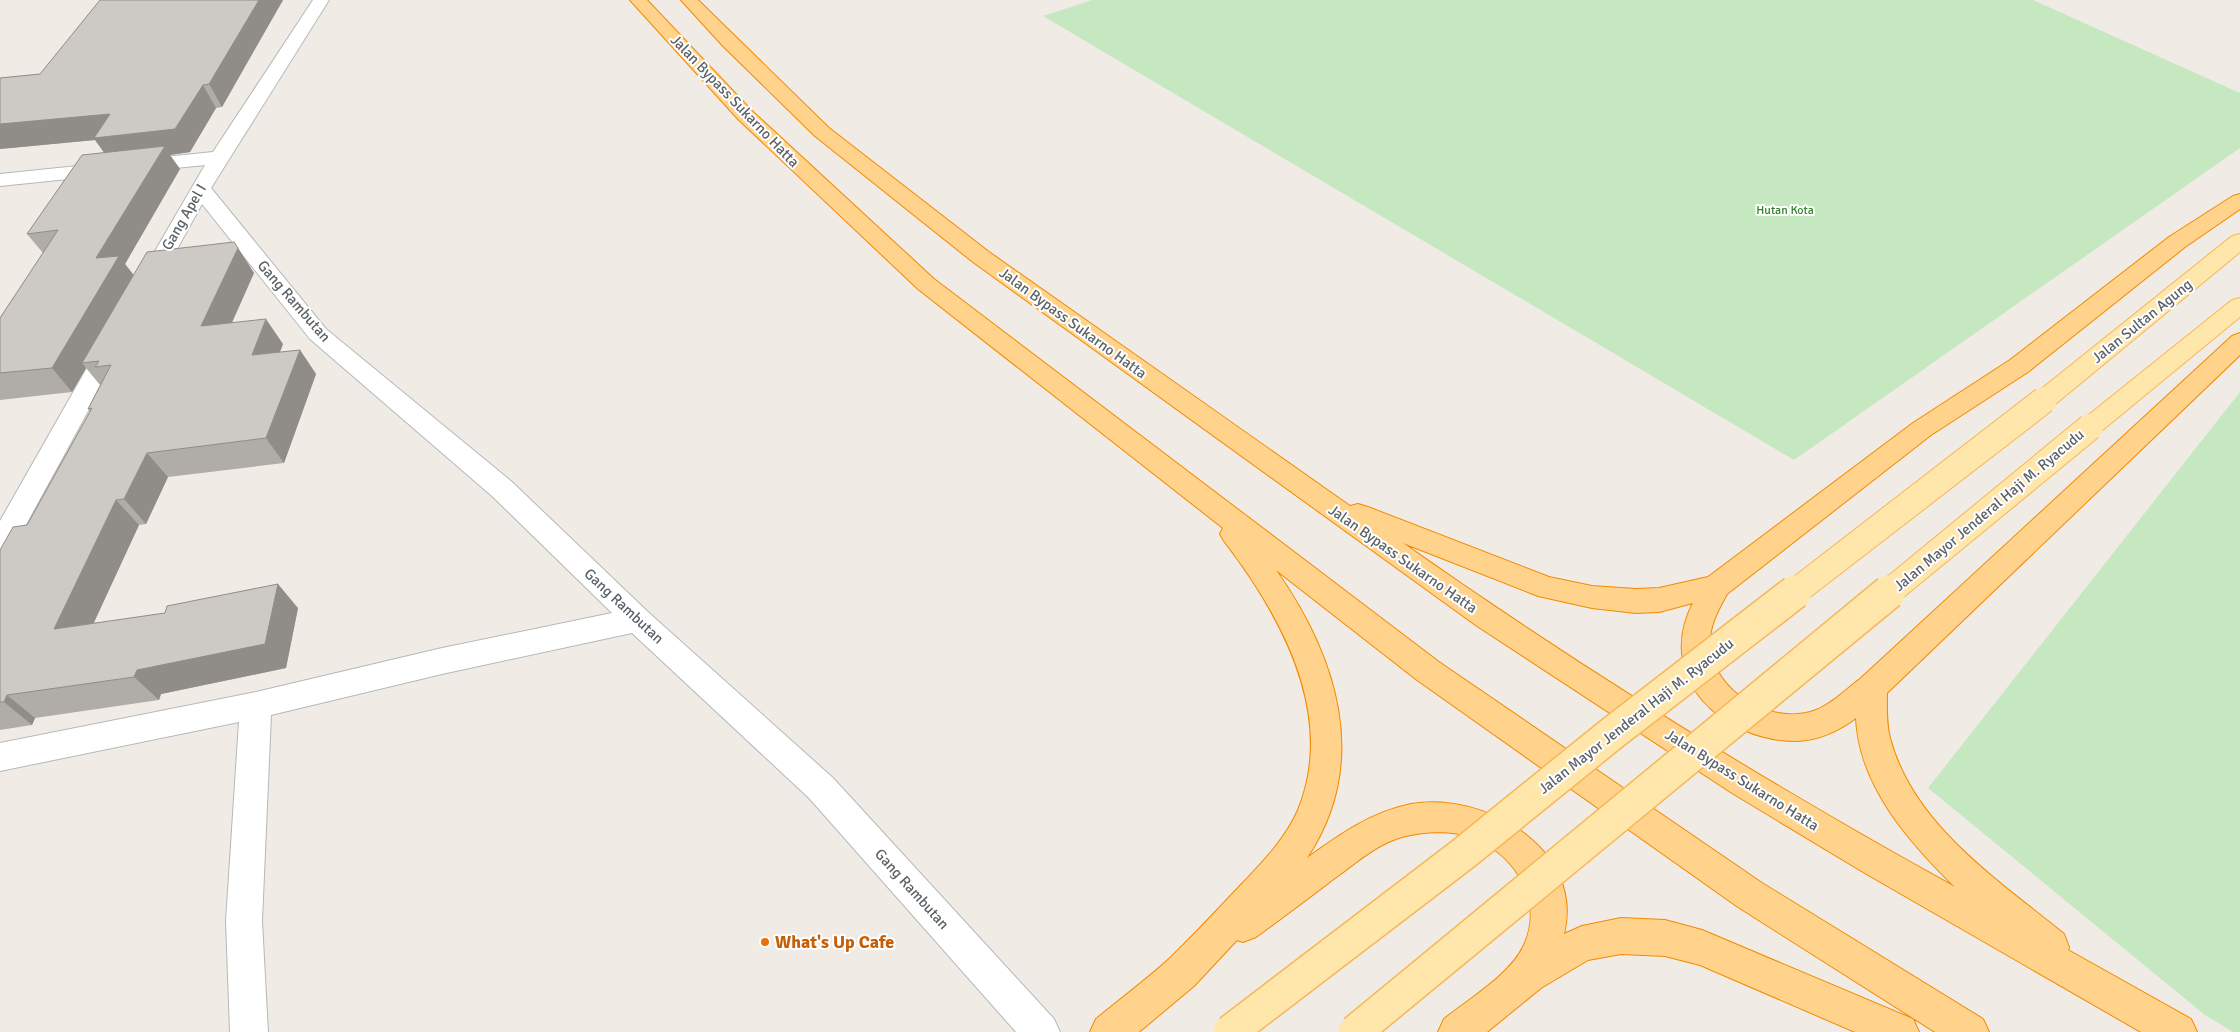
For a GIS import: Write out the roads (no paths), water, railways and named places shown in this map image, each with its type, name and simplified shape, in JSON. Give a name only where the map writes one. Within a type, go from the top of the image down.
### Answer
[{"type":"highway","name":"Jalan Bypass Sukarno Hatta","points":[[638,0],[745,115],[926,284],[1428,671],[1750,895],[1970,1032]]},
{"type":"highway","name":"Jalan Bypass Sukarno Hatta","points":[[689,0],[729,42],[822,132],[981,257],[1486,618],[1744,783],[1874,861],[2178,1032]]},
{"type":"highway","points":[[1312,495],[1462,557],[1548,588],[1571,593],[1636,601],[1677,597],[1717,586],[1922,429],[2019,366],[2177,242],[2240,200]]},
{"type":"highway","points":[[1717,586],[1705,608],[1696,633],[1696,657],[1699,669],[1709,684],[1732,708],[1766,724],[1781,728],[1801,728],[1829,720],[1871,688],[2240,341]]},
{"type":"highway","points":[[1189,965],[1292,852],[1309,822],[1320,795],[1328,751],[1323,709],[1302,640],[1269,582],[1207,501]]},
{"type":"highway","points":[[1871,688],[1873,736],[1892,789],[1907,809],[1930,838],[1974,881],[2104,991]]},
{"type":"highway","points":[[1109,1032],[1189,965],[1357,842],[1393,824],[1411,819],[1436,818],[1465,821],[1484,826],[1501,835],[1532,865],[1542,881],[1548,898],[1549,914],[1543,948],[1528,975]]},
{"type":"highway","points":[[1458,1032],[1528,975],[1582,944],[1621,936],[1665,938],[1726,957],[1900,1032]]},
{"type":"main road","name":"Jalan Sultan Agung","points":[[2044,400],[2240,241]]},
{"type":"main road","name":"Jalan Mayor Jenderal Haji M. Ryacudu","points":[[1355,1032],[2240,305]]},
{"type":"main road","name":"Jalan Mayor Jenderal Haji M. Ryacudu","points":[[1230,1032],[1463,854],[1610,735],[2044,400]]},
{"type":"street","name":"Gang Apel I","points":[[136,302],[200,188],[222,157],[322,0]]},
{"type":"street","points":[[0,180],[222,157]]},
{"type":"street","name":"Gang Rambutan","points":[[200,188],[318,334],[502,489],[638,620],[821,788],[1041,1032]]},
{"type":"street","points":[[0,546],[122,328]]},
{"type":"street","points":[[0,757],[256,706],[442,661],[638,620]]},
{"type":"street","points":[[249,1032],[244,921],[256,706]]},
{"type":"place","name":"What's Up Cafe","points":[[765,942]]},
{"type":"park label","name":"Hutan Kota","points":[[1785,210]]}]
